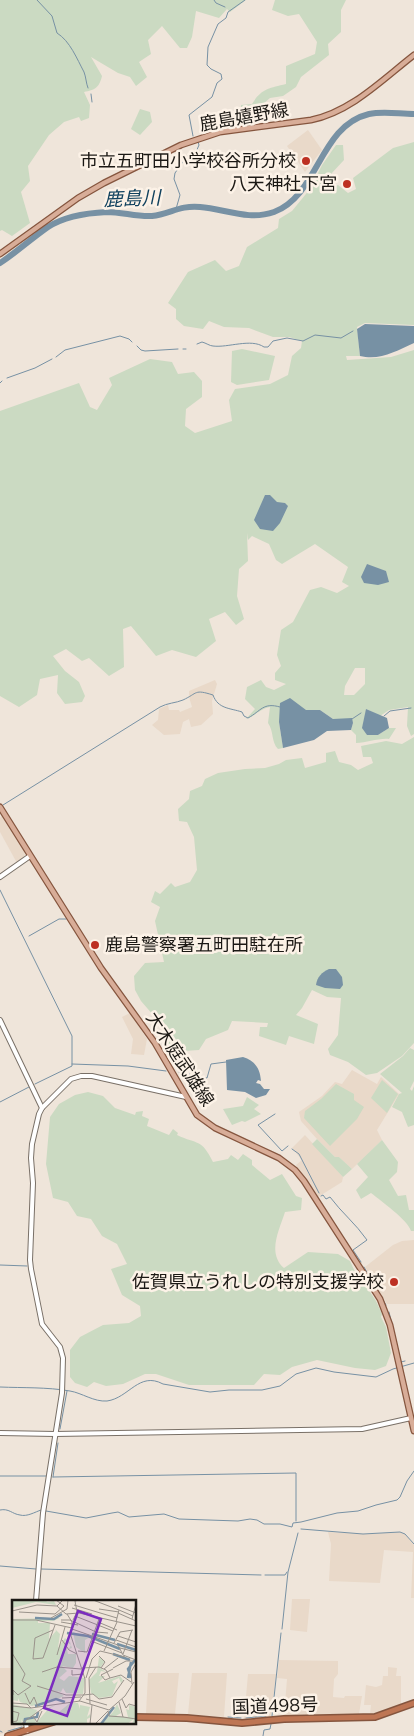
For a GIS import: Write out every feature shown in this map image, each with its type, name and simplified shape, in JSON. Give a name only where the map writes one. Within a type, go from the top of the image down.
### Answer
[{"type":"highway","name":"国道498号","points":[[136,1718],[187,1718],[242,1723],[284,1719],[375,1717],[414,1703]]},
{"type":"highway","points":[[8,1736],[47,1724]]},
{"type":"main road","name":"鹿島嬉野線","points":[[0,254],[78,198],[104,182],[156,157],[196,139],[220,132],[323,117],[359,97],[414,55]]},
{"type":"main road","name":"大木庭武雄線","points":[[0,806],[101,968],[155,1043],[197,1115],[206,1123],[280,1158],[295,1170],[304,1181],[380,1299],[390,1325],[414,1431]]},
{"type":"street","points":[[0,877],[30,856]]},
{"type":"street","points":[[0,1020],[42,1108]]},
{"type":"street","points":[[36,1600],[43,1513],[63,1387],[62,1352],[42,1324],[30,1260],[33,1183],[31,1158],[35,1128],[42,1108],[71,1079],[81,1076],[103,1078],[186,1097]]},
{"type":"street","points":[[0,1434],[362,1429],[411,1418]]},
{"type":"street","points":[[26,1724],[27,1731]]},
{"type":"shaded area","name":"市立五町田小学校谷所分校","points":[[308,130],[322,150],[305,172],[287,146]]},
{"type":"shaded area","points":[[215,680],[217,684],[212,701],[213,714],[201,725],[191,727],[189,719],[183,722],[180,734],[164,735],[152,725],[158,720],[159,709],[168,705],[169,710],[179,710],[180,712],[192,707],[189,691]]},
{"type":"shaded area","points":[[2,815],[23,848],[25,855],[17,863],[0,832],[0,818]]},
{"type":"shaded area","points":[[130,1013],[147,1039],[144,1055],[131,1054],[133,1039],[122,1017]]},
{"type":"shaded area","points":[[352,1070],[377,1084],[381,1077],[399,1094],[377,1130],[382,1140],[352,1169],[339,1157],[335,1157],[317,1139],[301,1121],[299,1112],[322,1096],[335,1082],[342,1084]]},
{"type":"shaded area","points":[[305,1135],[343,1177],[342,1182],[318,1197],[296,1165],[302,1160],[292,1148]]},
{"type":"shaded area","name":"佐賀県立うれしの特別支援学校","points":[[414,1240],[414,1304],[387,1304],[365,1267],[393,1245],[402,1241]]},
{"type":"shaded area","points":[[328,1532],[366,1534],[400,1532],[405,1534],[414,1545],[414,1598],[411,1598],[413,1552],[384,1550],[380,1583],[329,1581],[331,1544]]},
{"type":"shaded area","points":[[292,1599],[310,1599],[307,1632],[290,1630]]},
{"type":"shaded area","points":[[279,1660],[338,1661],[338,1674],[334,1679],[333,1697],[362,1696],[359,1714],[284,1716],[287,1679],[277,1678]]},
{"type":"shaded area","points":[[388,1667],[397,1668],[396,1676],[401,1676],[401,1705],[381,1713],[370,1714],[371,1705],[364,1705],[366,1685],[376,1687],[382,1685],[383,1676],[388,1676]]},
{"type":"shaded area","points":[[0,1668],[12,1668],[12,1724],[16,1724],[15,1730],[0,1734]]},
{"type":"shaded area","points":[[148,1673],[179,1673],[175,1714],[146,1714]]},
{"type":"shaded area","points":[[192,1673],[227,1673],[224,1717],[188,1714]]},
{"type":"shaded area","points":[[248,1674],[276,1674],[271,1717],[244,1719]]},
{"type":"green space","points":[[0,0],[246,0],[230,12],[227,9],[219,18],[196,11],[192,37],[187,48],[180,48],[162,26],[148,40],[151,54],[139,62],[147,77],[136,86],[130,77],[118,73],[91,57],[102,76],[96,88],[84,92],[90,105],[89,118],[81,121],[79,117],[64,122],[49,135],[28,166],[30,181],[21,192],[30,223],[12,236],[2,230],[0,231]]},
{"type":"green space","points":[[275,0],[346,0],[341,10],[341,32],[328,44],[329,55],[301,77],[296,87],[283,96],[270,98],[256,110],[254,122],[244,124],[241,105],[252,104],[266,90],[286,84],[286,66],[315,54],[317,42],[299,14],[288,16],[272,10]]},
{"type":"green space","points":[[140,109],[150,112],[152,122],[140,135],[131,129]]},
{"type":"green space","points":[[414,142],[414,325],[365,323],[357,327],[360,356],[346,356],[347,360],[391,357],[414,350],[414,734],[411,736],[407,726],[408,707],[389,710],[380,716],[366,709],[378,735],[389,728],[396,728],[389,739],[356,743],[356,735],[351,730],[353,723],[333,719],[320,710],[306,710],[279,722],[283,748],[278,749],[274,743],[268,723],[270,707],[246,719],[255,709],[245,699],[247,687],[261,680],[266,687],[274,690],[286,684],[275,680],[275,673],[281,666],[277,655],[281,630],[293,622],[310,590],[321,587],[337,593],[349,586],[342,582],[348,567],[315,544],[282,564],[276,560],[269,544],[252,536],[248,540],[247,533],[248,561],[239,569],[237,596],[244,619],[236,625],[225,612],[209,619],[216,641],[196,657],[172,650],[156,656],[131,626],[123,629],[124,667],[109,676],[89,658],[82,661],[66,649],[53,656],[65,671],[79,682],[85,696],[82,702],[65,704],[57,693],[58,675],[40,679],[37,695],[19,707],[0,696],[0,411],[79,383],[90,407],[97,410],[112,385],[109,378],[150,359],[172,362],[178,374],[194,372],[202,381],[202,397],[186,409],[185,426],[195,433],[232,421],[229,400],[235,389],[270,384],[288,375],[292,356],[301,348],[302,341],[289,337],[273,337],[249,328],[224,327],[209,321],[203,329],[184,326],[176,319],[176,309],[168,303],[188,272],[215,260],[226,271],[239,266],[247,247],[278,228],[279,219],[292,211],[310,189],[322,165],[336,145],[343,145],[344,160],[331,174],[327,184],[329,188],[338,185],[348,193],[356,189],[353,178],[393,148]],"holes":[[[355,668],[365,668],[365,684],[354,695],[344,695],[345,686]]]},
{"type":"green space","points":[[242,349],[275,356],[269,380],[237,385],[231,382],[232,351]]},
{"type":"green space","points":[[414,737],[414,1043],[402,1056],[377,1073],[366,1075],[348,1062],[330,1055],[328,1049],[338,1035],[341,998],[327,997],[312,990],[296,1015],[318,1024],[314,1044],[289,1036],[286,1045],[259,1036],[260,1027],[267,1027],[268,1023],[232,1021],[228,1030],[206,1039],[199,1050],[184,1051],[180,1053],[177,1061],[172,1060],[176,1047],[173,1042],[168,1046],[163,1034],[166,1030],[141,1001],[135,990],[134,976],[145,963],[164,962],[155,921],[160,907],[151,902],[155,891],[160,894],[171,883],[175,887],[190,882],[197,870],[194,837],[187,822],[179,821],[178,809],[189,799],[190,791],[202,786],[205,779],[218,773],[265,768],[286,760],[302,758],[305,768],[326,762],[326,753],[335,751],[339,762],[351,765],[358,770],[373,763],[371,757],[363,757],[361,746],[386,741],[402,744]]},
{"type":"green space","points":[[410,1048],[414,1050],[414,1081],[410,1089],[412,1091],[414,1086],[414,1125],[408,1127],[402,1112],[392,1107],[399,1094],[402,1093],[380,1074]]},
{"type":"green space","points":[[382,1080],[398,1094],[387,1113],[371,1098]]},
{"type":"green space","points":[[336,1084],[354,1094],[354,1100],[364,1107],[357,1119],[330,1146],[304,1118],[305,1111]]},
{"type":"green space","points":[[88,1092],[103,1096],[115,1108],[135,1115],[136,1112],[143,1111],[142,1116],[149,1119],[147,1126],[169,1135],[173,1129],[178,1133],[177,1135],[202,1146],[213,1162],[228,1159],[231,1155],[238,1160],[243,1154],[252,1160],[252,1165],[270,1180],[282,1174],[296,1196],[302,1198],[301,1210],[285,1212],[275,1249],[279,1262],[284,1268],[308,1252],[338,1254],[350,1261],[357,1276],[361,1278],[382,1314],[381,1317],[386,1327],[391,1353],[386,1366],[375,1370],[317,1360],[292,1367],[280,1375],[264,1374],[254,1385],[189,1385],[156,1374],[145,1374],[123,1384],[106,1386],[94,1382],[87,1387],[75,1383],[70,1377],[70,1350],[80,1337],[103,1325],[129,1323],[141,1316],[140,1306],[122,1295],[111,1269],[127,1264],[117,1244],[102,1236],[91,1219],[77,1216],[68,1202],[53,1198],[46,1164],[50,1117],[59,1104],[75,1095]]},
{"type":"green space","points":[[247,1097],[259,1105],[254,1109],[261,1114],[245,1122],[242,1121],[232,1125],[223,1109],[243,1106]]},
{"type":"green space","points":[[317,1139],[335,1157],[339,1157],[352,1169],[343,1177],[312,1144]]},
{"type":"green space","points":[[382,1140],[398,1162],[397,1172],[389,1180],[398,1196],[406,1195],[409,1210],[414,1210],[414,1231],[411,1231],[400,1216],[371,1193],[361,1199],[356,1190],[368,1177],[357,1164]]},
{"type":"water","points":[[365,324],[414,326],[414,343],[381,356],[360,356],[357,329]]},
{"type":"water","points":[[265,495],[270,495],[277,502],[285,503],[288,506],[280,523],[273,531],[260,529],[254,520]]},
{"type":"water","points":[[367,564],[386,571],[389,582],[378,585],[364,583],[361,577]]},
{"type":"water","points":[[290,698],[306,710],[320,710],[333,719],[352,718],[351,730],[327,731],[314,740],[283,748],[279,722],[280,703]]},
{"type":"water","points":[[366,709],[387,718],[389,728],[378,735],[367,735],[362,728]]},
{"type":"water","points":[[329,969],[336,969],[342,977],[343,985],[340,989],[316,985],[320,975]]},
{"type":"water","points":[[243,1057],[254,1063],[258,1069],[261,1081],[258,1080],[256,1083],[260,1084],[264,1089],[270,1089],[266,1095],[256,1098],[245,1092],[227,1090],[226,1060]]},
{"type":"waterway","points":[[37,0],[52,16],[57,33],[62,36],[73,51],[84,72],[88,88]]},
{"type":"waterway","points":[[214,0],[225,7]]},
{"type":"waterway","points":[[193,136],[189,115],[212,97],[217,83],[222,79],[221,74],[207,65],[208,47],[218,24],[226,18],[228,12],[245,0]]},
{"type":"waterway","points":[[91,94],[92,102]]},
{"type":"waterway","name":"鹿島川","points":[[0,263],[48,227],[62,220],[84,214],[107,212],[152,216],[181,208],[193,207],[246,215],[274,212],[289,203],[301,191],[339,132],[352,121],[375,113],[414,114]]},
{"type":"waterway","points":[[176,209],[180,195],[174,179],[175,173],[187,156],[196,152],[199,145],[198,142]]},
{"type":"waterway","points":[[197,344],[202,342],[212,346],[219,346],[253,343],[268,347],[273,341],[287,338],[303,341],[315,335],[341,338],[353,331]]},
{"type":"waterway","points":[[56,357],[65,350],[120,336],[132,342]]},
{"type":"waterway","points":[[137,346],[145,351],[178,349]]},
{"type":"waterway","points":[[7,378],[35,368],[52,359]]},
{"type":"waterway","points":[[3,805],[160,707],[183,700],[197,693],[202,692],[213,695],[215,700],[221,705],[242,712],[248,718],[266,706],[280,707]]},
{"type":"waterway","points":[[384,716],[390,711],[411,708]]},
{"type":"waterway","points":[[352,719],[361,713]]},
{"type":"waterway","points":[[0,890],[72,1036],[72,1066],[35,1084]]},
{"type":"waterway","points":[[29,936],[59,919],[66,919]]},
{"type":"waterway","points":[[179,1072],[207,1078],[211,1064],[226,1062]]},
{"type":"waterway","points":[[72,1064],[128,1066],[166,1071]]},
{"type":"waterway","points":[[0,1102],[29,1087]]},
{"type":"waterway","points":[[275,1114],[258,1125],[282,1151],[288,1146]]},
{"type":"waterway","points":[[292,1149],[299,1154],[319,1193]]},
{"type":"waterway","points":[[321,1196],[323,1195],[326,1199],[330,1197],[367,1240],[353,1250],[361,1262]]},
{"type":"waterway","points":[[0,1265],[27,1266]]},
{"type":"waterway","points":[[364,1267],[386,1305]]},
{"type":"waterway","points":[[389,1312],[401,1362],[405,1361]]},
{"type":"waterway","points":[[0,1387],[61,1390],[107,1401],[115,1399],[134,1386],[147,1381],[210,1392],[262,1390],[280,1386],[296,1374],[316,1368],[376,1377],[393,1369],[414,1363]]},
{"type":"waterway","points":[[60,1429],[67,1391]]},
{"type":"waterway","points":[[53,1477],[58,1443]]},
{"type":"waterway","points":[[46,1511],[86,1518],[118,1512],[129,1517],[164,1514],[179,1519],[238,1521],[250,1519],[264,1524],[280,1524],[292,1527],[293,1523],[337,1513],[358,1511],[397,1500],[414,1471]]},
{"type":"waterway","points":[[53,1477],[296,1473],[296,1521]]},
{"type":"waterway","points":[[0,1476],[46,1476]]},
{"type":"waterway","points":[[0,1510],[23,1515],[41,1510]]},
{"type":"waterway","points":[[301,1529],[363,1534],[400,1532],[405,1534],[414,1544]]},
{"type":"waterway","points":[[282,1629],[288,1572],[298,1533]]},
{"type":"waterway","points":[[0,1566],[36,1569]]},
{"type":"waterway","points":[[41,1569],[261,1575]]},
{"type":"waterway","points":[[265,1575],[285,1575],[287,1572]]},
{"type":"waterway","points":[[272,1716],[281,1633]]},
{"type":"waterway","points":[[246,1718],[266,1716]]},
{"type":"waterway","points":[[228,1717],[241,1718]]},
{"type":"waterway","points":[[263,1736],[264,1730],[270,1729],[271,1724]]},
{"type":"waterway","points":[[8,1731],[22,1727]]},
{"type":"place","name":"市立五町田小学校谷所分校","points":[[306,161]]},
{"type":"place","name":"八天神社下宮","points":[[347,184]]},
{"type":"place","name":"鹿島警察署五町田駐在所","points":[[95,945]]},
{"type":"place","name":"佐賀県立うれしの特別支援学校","points":[[394,1282]]}]
